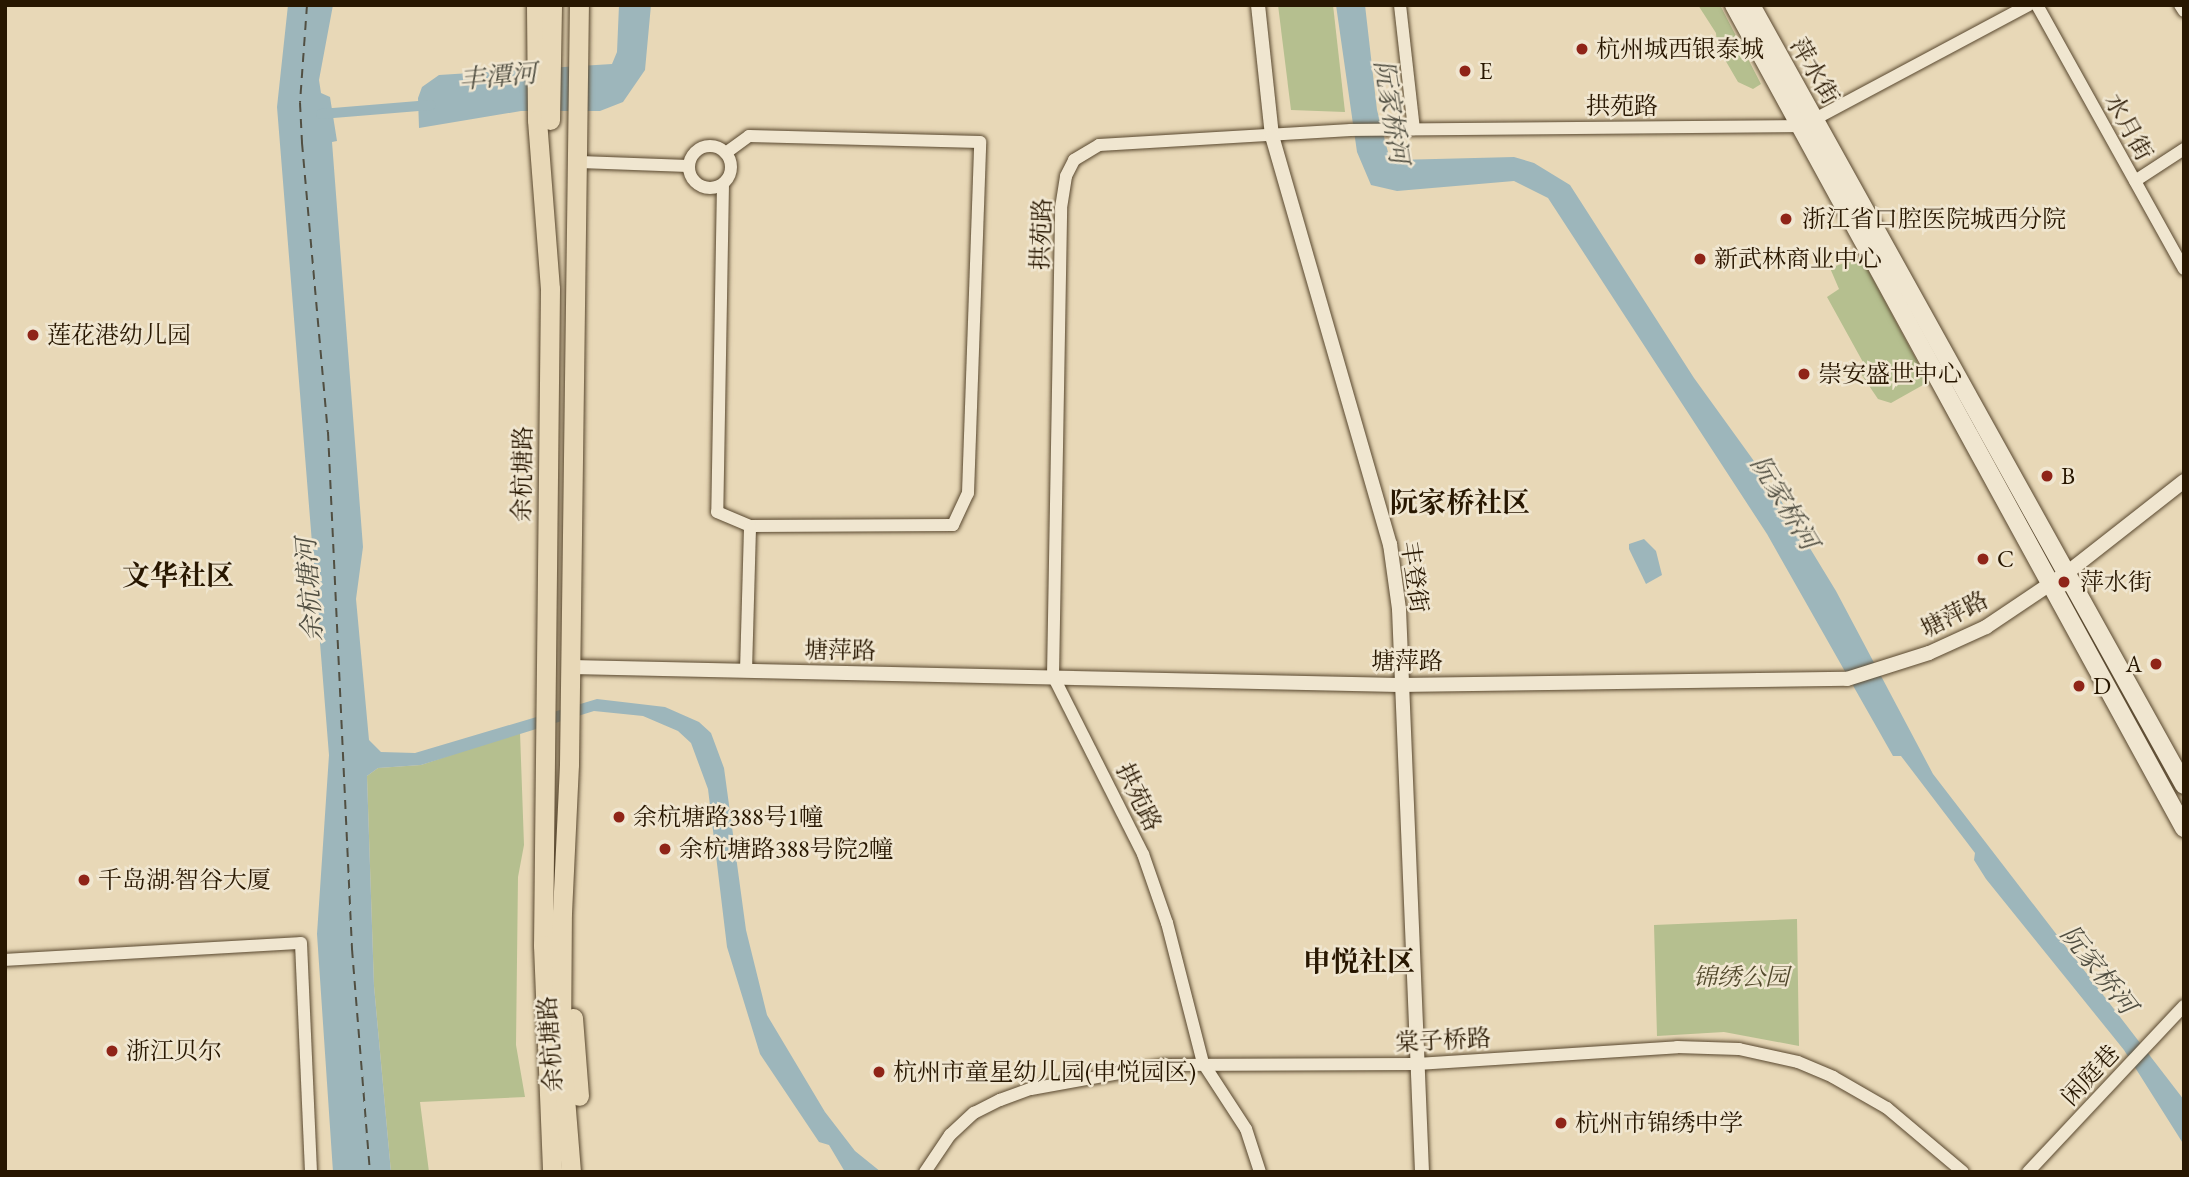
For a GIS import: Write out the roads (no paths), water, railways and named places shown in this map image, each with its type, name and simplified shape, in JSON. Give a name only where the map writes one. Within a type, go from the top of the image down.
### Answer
[{"type":"main road","name":"余杭塘路","points":[[536,5],[559,61],[559,121],[580,162],[574,300],[570,720],[562,913],[561,1047],[571,1172]]},
{"type":"main road","points":[[552,5],[559,61]]},
{"type":"main road","points":[[559,61],[567,5]]},
{"type":"main road","name":"余杭塘路","points":[[552,1172],[543,945],[550,289],[559,121],[559,61],[579,5]]},
{"type":"main road","name":"萍水街","points":[[1734,5],[1809,124],[2068,572],[2184,785]]},
{"type":"main road","name":"萍水街","points":[[1751,5],[1809,124],[2047,585],[2184,828]]},
{"type":"main road","points":[[559,121],[574,300]]},
{"type":"main road","name":"余杭塘路","points":[[562,913],[584,1172]]},
{"type":"main road","name":"余杭塘路","points":[[541,1172],[534,1014],[543,945]]},
{"type":"street","name":"丰登街","points":[[1258,5],[1272,136],[1390,544],[1399,609],[1399,685],[1422,1172]]},
{"type":"street","points":[[1400,5],[1414,129]]},
{"type":"street","name":"拱苑路","points":[[1259,1172],[1245,1129],[1203,1063],[1167,923],[1143,854],[1053,676],[1061,208],[1066,176],[1080,155],[1099,145],[1351,130],[1809,124],[2029,5]]},
{"type":"street","name":"水月街","points":[[2037,5],[2184,269]]},
{"type":"street","points":[[2180,5],[2184,11]]},
{"type":"street","points":[[723,184],[709,189],[696,184],[688,166],[694,152],[706,146],[726,153],[731,166],[723,184],[718,512],[750,526],[953,525],[968,493],[980,142],[749,136],[726,153]]},
{"type":"street","points":[[2135,181],[2184,149]]},
{"type":"street","points":[[580,162],[688,166]]},
{"type":"street","name":"塘萍路","points":[[571,667],[1399,685],[1847,679],[1892,666],[1986,627],[2068,572],[2184,481]]},
{"type":"street","points":[[746,671],[750,526]]},
{"type":"street","points":[[5,960],[301,943],[311,1172]]},
{"type":"street","name":"闲庭巷","points":[[2028,1172],[2184,1006]]},
{"type":"street","name":"棠子桥路","points":[[925,1172],[950,1135],[974,1113],[1000,1100],[1042,1087],[1203,1063],[1417,1064],[1677,1047],[1739,1049],[1798,1062],[1833,1077],[1887,1108],[1962,1172]]},
{"type":"water","points":[[288,5],[333,5],[319,80],[321,93],[330,97],[337,141],[332,142],[363,547],[356,599],[369,740],[381,752],[415,753],[597,699],[665,707],[699,722],[711,733],[724,768],[746,930],[767,1015],[825,1112],[855,1151],[881,1172],[845,1172],[829,1145],[819,1142],[760,1054],[727,947],[708,789],[691,743],[678,731],[643,716],[594,711],[421,765],[378,768],[367,776],[374,986],[391,1172],[333,1172],[317,934],[329,755],[277,107]]},
{"type":"water","points":[[619,5],[651,5],[645,70],[623,102],[600,111],[521,111],[419,128],[418,98],[422,87],[439,75],[612,64],[617,52]]},
{"type":"water","points":[[1336,5],[1365,5],[1377,110],[1389,156],[1396,160],[1514,157],[1534,163],[1570,185],[1694,378],[1772,486],[1836,591],[1933,774],[2184,1100],[2184,1145],[2124,1050],[1986,879],[1974,860],[1975,853],[1901,756],[1893,756],[1767,534],[1548,198],[1514,181],[1397,191],[1371,185],[1357,152]]},
{"type":"water","points":[[1644,539],[1656,551],[1662,575],[1646,584],[1629,549],[1629,544]]},
{"type":"waterway","name":"丰潭河","points":[[321,114],[431,105]]},
{"type":"place","name":"杭州城西银泰城","points":[[1582,49]]},
{"type":"place","name":"E","points":[[1465,71]]},
{"type":"place","name":"浙江省口腔医院城西分院","points":[[1786,219]]},
{"type":"place","name":"新武林商业中心","points":[[1700,259]]},
{"type":"place","name":"莲花港幼儿园","points":[[33,335]]},
{"type":"place","name":"崇安盛世中心","points":[[1804,374]]},
{"type":"place","name":"B","points":[[2047,476]]},
{"type":"place","name":"C","points":[[1983,559]]},
{"type":"place","name":"萍水街","points":[[2064,582]]},
{"type":"place","name":"A","points":[[2156,664]]},
{"type":"place","name":"D","points":[[2079,686]]},
{"type":"place","name":"余杭塘路388号1幢","points":[[619,817]]},
{"type":"place","name":"余杭塘路388号院2幢","points":[[665,849]]},
{"type":"place","name":"千岛湖·智谷大厦","points":[[84,880]]},
{"type":"place","name":"浙江贝尔","points":[[112,1051]]},
{"type":"place","name":"杭州市童星幼儿园(申悦园区)","points":[[879,1072]]},
{"type":"place","name":"杭州市锦绣中学","points":[[1561,1123]]},
{"type":"district","name":"阮家桥社区","points":[[1460,502]]},
{"type":"district","name":"文华社区","points":[[178,575]]},
{"type":"district","name":"申悦社区","points":[[1359,961]]},
{"type":"water label","name":"阮家桥河","points":[[1391,112]]},
{"type":"water label","name":"阮家桥河","points":[[1784,503]]},
{"type":"water label","name":"余杭塘河","points":[[310,590]]},
{"type":"water label","name":"阮家桥河","points":[[2098,970]]},
{"type":"park label","name":"锦绣公园","points":[[1741,977]]}]
